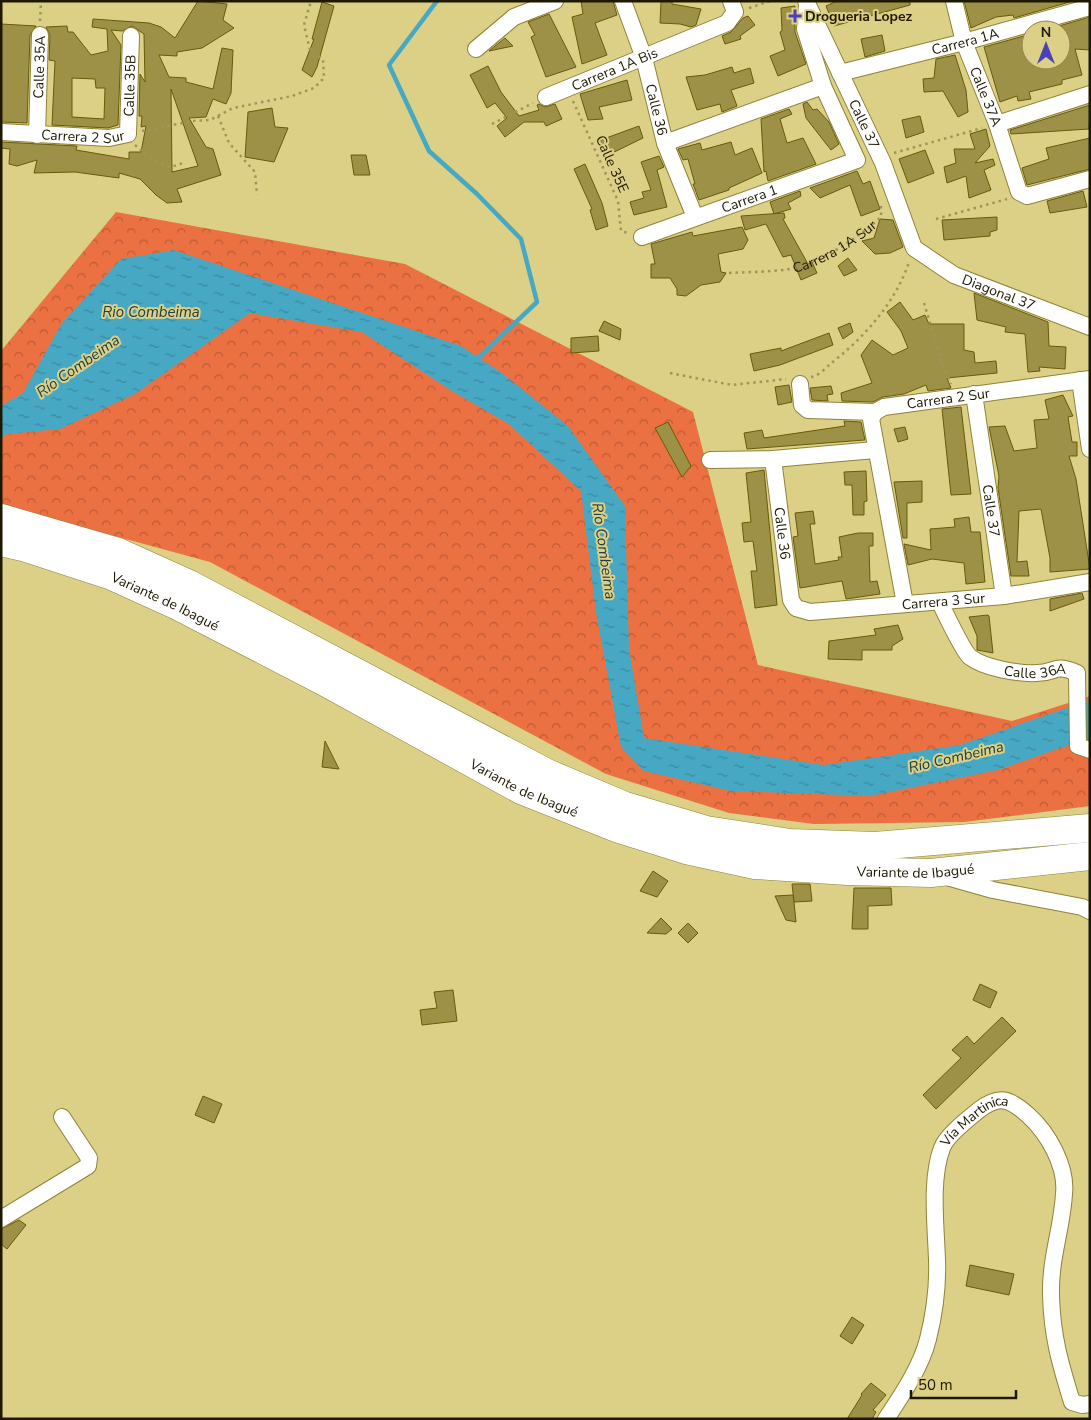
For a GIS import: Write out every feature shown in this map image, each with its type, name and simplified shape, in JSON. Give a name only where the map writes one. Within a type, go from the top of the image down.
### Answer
[{"type":"highway","name":"Variante de Ibagué","points":[[1,518],[118,552],[188,584],[547,773],[624,806],[706,830],[790,843],[875,846],[1090,828]]},
{"type":"highway","name":"Variante de Ibagué","points":[[1,542],[23,546],[112,576],[162,598],[325,682],[521,790],[619,829],[686,850],[755,865],[848,872],[931,873],[1090,856]]},
{"type":"street","points":[[476,49],[514,17],[555,1]]},
{"type":"street","name":"Calle 36","points":[[623,1],[644,58],[665,143],[695,217]]},
{"type":"street","name":"Calle 37A","points":[[954,1],[964,42],[997,124],[1020,194]]},
{"type":"street","name":"Calle 37","points":[[806,2],[883,163],[914,248]]},
{"type":"street","name":"Calle 37","points":[[806,2],[805,29],[822,86],[857,160]]},
{"type":"street","name":"Carrera 1A Bis","points":[[546,97],[727,24],[733,7]]},
{"type":"street","name":"Carrera 1A","points":[[840,73],[964,42],[1090,7]]},
{"type":"street","name":"Calle 35A","points":[[37,135],[40,35]]},
{"type":"street","name":"Calle 35B","points":[[128,134],[131,36]]},
{"type":"street","points":[[665,143],[822,86]]},
{"type":"street","points":[[997,124],[1090,94]]},
{"type":"street","name":"Carrera 2 Sur","points":[[1,132],[109,138],[128,134]]},
{"type":"street","name":"Carrera 1","points":[[642,237],[857,160]]},
{"type":"street","points":[[1020,194],[1033,195],[1090,178]]},
{"type":"street","name":"Diagonal 37","points":[[914,248],[954,275],[1090,326]]},
{"type":"street","points":[[1085,379],[1090,449]]},
{"type":"street","name":"Carrera 2 Sur","points":[[800,380],[802,405],[808,410],[875,412],[884,408],[1085,379]]},
{"type":"street","name":"Calle 37","points":[[974,394],[1004,596]]},
{"type":"street","points":[[875,412],[871,419],[875,450],[904,604]]},
{"type":"street","points":[[710,460],[773,458],[875,450]]},
{"type":"street","name":"Calle 36","points":[[773,458],[791,600],[796,608]]},
{"type":"street","name":"Carrera 3 Sur","points":[[796,608],[810,612],[940,603],[1004,596],[1090,582]]},
{"type":"street","name":"Calle 36A","points":[[940,603],[969,656],[990,667],[1038,674],[1057,667],[1077,673],[1084,748]]},
{"type":"street","points":[[931,873],[993,890],[1082,907],[1090,911]]},
{"type":"street","name":"Vía Martinica","points":[[886,1419],[906,1388],[928,1340],[938,1263],[936,1184],[942,1146],[967,1119],[994,1100],[1006,1100],[1012,1103],[1035,1121],[1048,1137],[1061,1170],[1065,1193],[1052,1257],[1051,1294],[1054,1340],[1072,1402],[1082,1405],[1090,1404]]},
{"type":"street","points":[[1,1219],[88,1166],[89,1158],[62,1117]]},
{"type":"path","name":"Calle 35A","points":[[40,35],[41,1]]},
{"type":"path","name":"Carrera 2 Sur","points":[[128,134],[193,121],[210,120],[233,108],[274,100],[314,88],[324,78],[323,59],[310,50],[304,25],[311,1]]},
{"type":"path","points":[[733,7],[770,1]]},
{"type":"path","name":"Calle 35E","points":[[567,88],[618,201],[621,231],[642,237]]},
{"type":"path","points":[[492,124],[546,97]]},
{"type":"path","points":[[218,116],[230,143],[255,172],[257,195]]},
{"type":"path","points":[[885,155],[997,124]]},
{"type":"path","points":[[128,134],[137,148],[154,161],[171,167],[183,163]]},
{"type":"path","points":[[936,219],[1020,194]]},
{"type":"path","name":"Carrera 1A Sur","points":[[729,273],[784,270],[804,264],[859,236],[881,217],[881,199]]},
{"type":"path","points":[[670,373],[732,385],[800,380],[814,377],[847,352],[880,315],[899,285],[914,248]]},
{"type":"path","points":[[924,303],[941,359],[956,397]]},
{"type":"green space","points":[[116,212],[405,264],[693,412],[758,665],[1012,721],[1090,696],[1090,806],[964,822],[814,824],[729,813],[606,774],[210,562],[1,505],[1,351]]},
{"type":"water","name":"Rio Combeima","points":[[174,250],[461,346],[502,373],[568,426],[625,506],[629,649],[644,738],[824,765],[960,745],[1090,700],[1090,741],[1063,747],[998,770],[870,796],[731,791],[644,771],[621,747],[596,612],[581,491],[509,424],[452,391],[362,332],[250,313],[135,394],[60,429],[7,434],[1,438],[1,406],[23,393],[62,323],[121,259]]},
{"type":"building","points":[[198,1],[227,4],[223,20],[234,28],[202,48],[177,52],[177,56],[159,55],[169,77],[186,78],[186,82],[213,89],[222,48],[233,50],[231,93],[226,104],[213,99],[206,117],[189,118],[206,147],[213,149],[221,175],[177,189],[182,202],[167,203],[140,179],[119,173],[119,178],[75,172],[34,173],[37,160],[17,166],[9,164],[10,149],[1,148],[1,142],[77,146],[76,150],[129,159],[129,152],[141,152],[146,126],[141,127],[142,116],[139,116],[140,74],[145,82],[144,34],[132,26],[122,31],[111,30],[121,45],[118,125],[108,128],[52,125],[55,61],[49,60],[50,35],[46,27],[67,26],[68,32],[73,32],[91,55],[108,51],[107,29],[92,27],[93,19],[149,23],[161,27],[175,38]],"holes":[[[72,78],[95,79],[96,88],[105,88],[104,119],[72,117]],[[171,89],[198,166],[172,172]]]},
{"type":"building","points":[[581,1],[613,1],[617,15],[595,23],[607,55],[582,64],[572,17],[583,14]]},
{"type":"building","points":[[661,1],[672,1],[672,4],[701,9],[696,25],[691,27],[680,24],[660,23]]},
{"type":"building","points":[[837,1],[910,1],[910,5],[834,26],[826,6]]},
{"type":"building","points":[[964,1],[1073,1],[1014,18],[1013,15],[996,17],[971,28]]},
{"type":"building","points":[[322,2],[334,6],[317,67],[312,77],[302,70],[314,39],[312,39]]},
{"type":"building","points":[[795,6],[795,32],[806,64],[778,76],[770,56],[785,50],[780,32],[782,31],[781,8]]},
{"type":"building","points":[[549,14],[576,67],[546,77],[531,37],[535,35],[528,22]]},
{"type":"building","points":[[748,16],[755,25],[740,36],[741,39],[725,44],[722,36],[731,32],[743,18]]},
{"type":"building","points":[[1090,17],[1090,50],[1075,49],[1082,75],[1062,80],[1062,84],[1029,92],[1031,99],[1018,101],[1017,96],[1000,102],[984,47],[1021,37],[1021,70],[1071,70],[1071,22]]},
{"type":"building","points":[[1,24],[36,26],[30,35],[27,123],[1,122]]},
{"type":"building","points":[[882,35],[885,51],[865,57],[861,39]]},
{"type":"building","points":[[505,38],[513,46],[489,51]]},
{"type":"building","points":[[955,55],[966,90],[968,112],[958,117],[943,91],[924,92],[923,79],[934,78],[936,59]]},
{"type":"building","points":[[488,66],[501,92],[519,116],[539,110],[537,105],[539,104],[545,107],[555,104],[562,119],[546,126],[544,122],[524,122],[505,137],[497,126],[507,118],[495,103],[487,108],[470,75]]},
{"type":"building","points":[[732,67],[734,73],[750,68],[754,83],[731,90],[737,106],[722,112],[720,104],[697,110],[686,77],[705,75]]},
{"type":"building","points":[[627,80],[632,100],[599,107],[603,119],[588,120],[580,94]]},
{"type":"building","points":[[807,102],[813,110],[817,109],[829,122],[839,144],[831,150],[806,118],[803,104]]},
{"type":"building","points":[[1090,105],[1089,129],[1011,134],[1010,130]]},
{"type":"building","points":[[272,108],[275,127],[288,128],[274,162],[245,157],[248,112]]},
{"type":"building","points":[[789,109],[792,114],[780,119],[787,143],[803,138],[816,164],[768,181],[766,171],[764,172],[761,119]]},
{"type":"building","points":[[920,116],[924,132],[906,138],[902,120]]},
{"type":"building","points":[[639,126],[643,138],[604,157],[598,141]]},
{"type":"building","points":[[986,129],[990,146],[975,163],[993,159],[995,165],[984,170],[991,190],[969,198],[966,176],[947,183],[944,167],[956,163],[954,149],[975,149],[970,134]]},
{"type":"building","points":[[1090,138],[1090,169],[1027,185],[1022,168],[1049,159],[1046,148]]},
{"type":"building","points":[[731,142],[735,155],[752,148],[762,173],[729,188],[729,190],[699,200],[693,184],[695,184],[688,159],[683,160],[678,149],[700,143],[702,150]]},
{"type":"building","points":[[925,150],[934,173],[908,183],[899,159]]},
{"type":"building","points":[[351,155],[366,155],[370,175],[354,175]]},
{"type":"building","points":[[659,156],[664,167],[657,170],[667,207],[634,215],[630,202],[644,198],[642,192],[651,190],[641,162]]},
{"type":"building","points":[[585,164],[602,203],[608,226],[596,230],[590,210],[592,209],[574,169]]},
{"type":"building","points":[[857,171],[863,184],[870,181],[880,209],[861,216],[850,185],[820,198],[810,188]]},
{"type":"building","points":[[800,191],[801,196],[788,203],[791,209],[774,214],[770,202]]},
{"type":"building","points":[[1083,191],[1087,207],[1050,213],[1047,201]]},
{"type":"building","points":[[784,213],[785,218],[783,219],[808,264],[812,262],[817,273],[801,280],[791,255],[783,257],[766,224],[745,230],[741,216]]},
{"type":"building","points":[[997,217],[997,230],[990,232],[990,236],[944,240],[942,220]]},
{"type":"building","points":[[880,219],[893,220],[903,247],[890,253],[875,254],[862,241],[874,238]]},
{"type":"building","points":[[742,227],[748,240],[743,249],[718,254],[721,272],[726,273],[720,282],[701,285],[686,296],[677,295],[677,289],[670,278],[651,278],[651,264],[655,264],[651,244],[692,232],[693,236]]},
{"type":"building","points":[[848,258],[857,270],[844,276],[838,266]]},
{"type":"building","points":[[974,293],[1048,322],[1049,346],[1066,347],[1065,369],[1039,367],[1040,371],[1028,372],[1025,334],[1005,332],[1006,327],[977,320]]},
{"type":"building","points":[[900,302],[913,320],[925,315],[929,324],[964,324],[964,350],[974,352],[975,363],[996,361],[997,373],[947,378],[951,388],[928,391],[926,385],[904,394],[883,397],[873,402],[842,401],[841,393],[872,383],[861,355],[872,340],[893,355],[908,348],[901,331],[887,312]]},
{"type":"building","points":[[604,321],[621,329],[620,340],[599,331]]},
{"type":"building","points":[[850,323],[853,332],[843,339],[838,328]]},
{"type":"building","points":[[829,333],[833,345],[780,365],[754,371],[750,354],[781,348],[781,351]]},
{"type":"building","points":[[598,336],[599,351],[571,353],[571,338]]},
{"type":"building","points":[[789,385],[792,402],[778,405],[775,387]]},
{"type":"building","points":[[831,386],[833,394],[827,395],[828,401],[812,400],[810,388]]},
{"type":"building","points":[[1063,395],[1073,416],[1068,417],[1072,442],[1077,442],[1077,456],[1069,456],[1076,479],[1090,569],[1050,572],[1050,558],[1041,509],[1019,511],[1017,562],[1027,561],[1029,576],[1011,576],[998,488],[999,476],[989,427],[1005,426],[1014,451],[1037,448],[1034,420],[1049,419],[1045,400]]},
{"type":"building","points":[[961,407],[971,494],[951,495],[942,409]]},
{"type":"building","points":[[844,421],[861,422],[865,440],[747,449],[744,433],[762,430],[764,438],[845,426]]},
{"type":"building","points":[[668,422],[691,466],[682,477],[655,428]]},
{"type":"building","points":[[905,427],[908,439],[898,442],[894,429]]},
{"type":"building","points":[[764,470],[777,605],[755,608],[751,571],[757,571],[753,541],[744,542],[742,523],[751,522],[746,473]]},
{"type":"building","points":[[866,471],[867,501],[864,502],[864,515],[853,515],[852,485],[845,485],[844,472]]},
{"type":"building","points":[[922,481],[922,502],[907,503],[907,538],[903,538],[894,482]]},
{"type":"building","points":[[813,511],[815,524],[810,524],[815,564],[839,560],[838,557],[842,557],[839,537],[858,533],[873,533],[873,546],[869,546],[870,582],[877,581],[880,594],[846,599],[842,581],[800,588],[793,537],[798,536],[795,513]]},
{"type":"building","points":[[969,517],[971,532],[980,532],[985,582],[966,584],[964,563],[932,559],[908,565],[904,544],[931,550],[930,529],[955,527],[954,519]]},
{"type":"building","points":[[1082,593],[1084,599],[1050,611],[1050,599]]},
{"type":"building","points":[[988,615],[993,653],[977,650],[977,636],[969,617]]},
{"type":"building","points":[[898,625],[903,639],[892,646],[892,650],[862,650],[862,660],[828,659],[829,641],[876,635],[874,629]]},
{"type":"building","points":[[325,741],[339,769],[322,767]]},
{"type":"building","points":[[653,871],[668,881],[657,897],[640,891]]},
{"type":"building","points":[[792,884],[810,884],[812,901],[794,902]]},
{"type":"building","points":[[854,888],[891,888],[892,905],[868,906],[868,929],[852,929]]},
{"type":"building","points":[[793,895],[796,922],[786,920],[775,896]]},
{"type":"building","points":[[661,918],[672,929],[666,934],[647,933]]},
{"type":"building","points":[[688,923],[698,933],[688,943],[678,933]]},
{"type":"building","points":[[980,984],[997,992],[990,1008],[973,1000]]},
{"type":"building","points":[[453,990],[457,1021],[422,1025],[420,1010],[437,1008],[434,992]]},
{"type":"building","points":[[1002,1017],[1016,1031],[936,1109],[923,1095],[961,1058],[952,1050],[967,1036],[974,1044]]},
{"type":"building","points":[[203,1096],[222,1104],[214,1123],[195,1115]]},
{"type":"building","points":[[19,1220],[26,1225],[7,1249],[1,1244],[1,1229]]},
{"type":"building","points":[[970,1265],[1014,1274],[1009,1295],[966,1286]]},
{"type":"building","points":[[852,1317],[864,1325],[852,1344],[840,1336]]},
{"type":"building","points":[[871,1383],[886,1395],[873,1410],[876,1412],[872,1419],[847,1419],[861,1394]]},
{"type":"waterway","points":[[437,1],[389,65],[429,151],[477,194],[521,239],[537,302],[476,360]]},
{"type":"place","name":"Drogueria Lopez","points":[[795,16]]},
{"type":"water label","name":"Río Combeima","points":[[78,366]]},
{"type":"water label","name":"Río Combeima","points":[[604,551]]},
{"type":"water label","name":"Río Combeima","points":[[956,757]]}]
